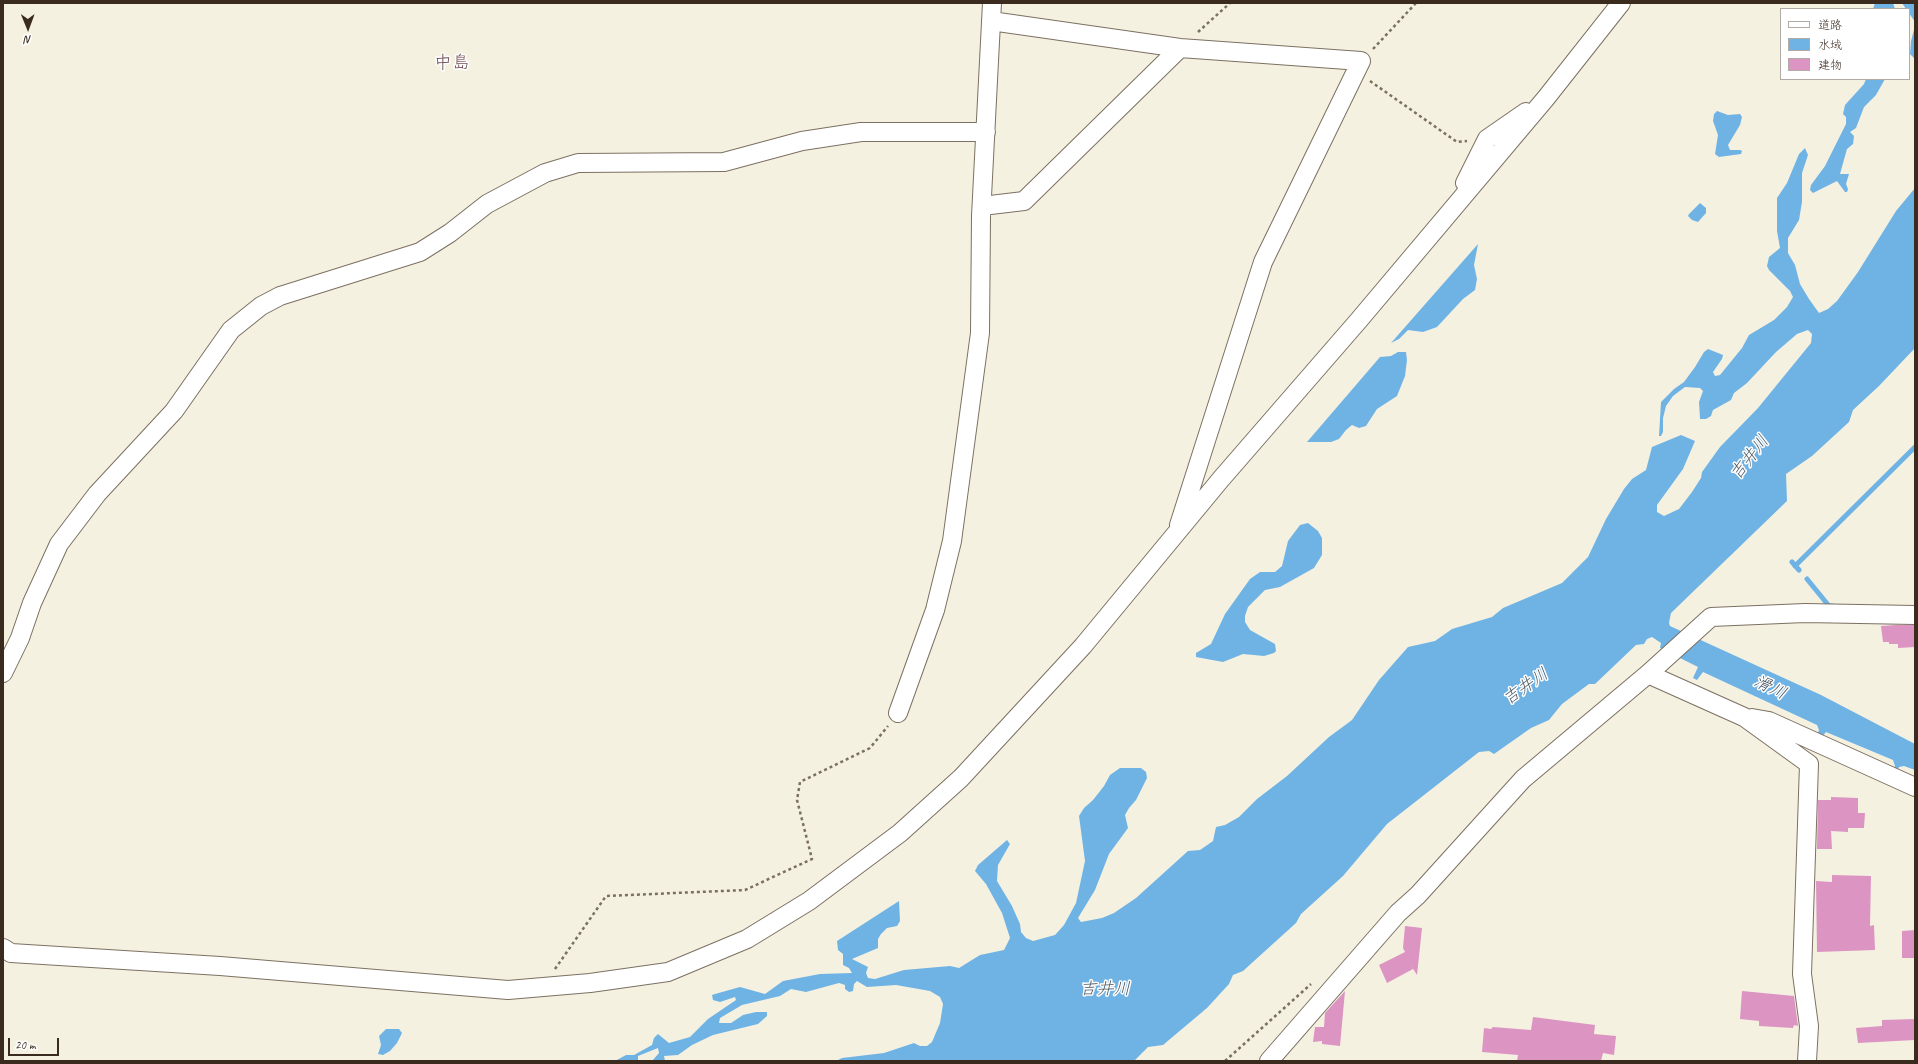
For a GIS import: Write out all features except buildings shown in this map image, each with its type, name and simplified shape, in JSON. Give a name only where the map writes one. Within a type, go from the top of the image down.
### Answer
[{"type":"street","points":[[898,713],[934,610],[952,541],[980,333],[982,206],[992,3]]},
{"type":"street","points":[[3,948],[11,953],[220,966],[508,990],[590,983],[668,972],[747,939],[810,901],[900,833],[961,778],[1083,646],[1222,479],[1546,98],[1621,3]]},
{"type":"street","points":[[991,21],[1180,48],[1359,66],[1264,262],[1175,536]]},
{"type":"street","points":[[982,206],[1024,201],[1180,48]]},
{"type":"street","points":[[1452,210],[1487,139],[1546,98]]},
{"type":"street","points":[[3,674],[20,638],[32,603],[59,544],[97,494],[174,410],[231,330],[261,306],[280,296],[420,252],[450,233],[488,204],[545,173],[578,162],[724,162],[802,142],[861,132],[986,132]]},
{"type":"street","points":[[1269,1061],[1398,913],[1418,895],[1523,779],[1648,674],[1711,617],[1805,613],[1915,615]]},
{"type":"street","points":[[1648,674],[1744,717],[1809,764],[1802,974],[1809,1026],[1807,1061]]},
{"type":"street","points":[[1744,717],[1769,721],[1915,787]]},
{"type":"path","points":[[1180,48],[1230,3]]},
{"type":"path","points":[[1416,3],[1359,66],[1456,142],[1487,139]]},
{"type":"path","points":[[542,987],[606,896],[744,890],[812,859],[797,800],[800,782],[870,748],[898,713]]},
{"type":"water","points":[[1875,3],[1893,3],[1895,8],[1873,8]]},
{"type":"water","points":[[1902,3],[1915,3],[1915,22],[1910,14],[1910,8],[1905,8]]},
{"type":"water","points":[[1915,26],[1915,59],[1910,54],[1911,41]]},
{"type":"water","points":[[1866,80],[1884,80],[1876,95],[1864,107],[1856,128],[1850,132],[1854,136],[1853,144],[1847,149],[1840,174],[1849,174],[1846,184],[1848,189],[1847,192],[1845,192],[1837,181],[1813,193],[1810,190],[1811,185],[1825,166],[1846,124],[1846,117],[1843,114],[1845,105],[1864,84]]},
{"type":"water","points":[[1717,111],[1728,115],[1740,114],[1742,117],[1740,125],[1728,145],[1730,150],[1742,151],[1741,154],[1719,157],[1715,154],[1718,135],[1713,121],[1714,114]]},
{"type":"water","name":"吉井川","points":[[1805,148],[1808,155],[1802,173],[1802,202],[1799,220],[1788,238],[1788,253],[1795,265],[1800,284],[1819,313],[1828,309],[1837,301],[1858,272],[1896,211],[1915,188],[1915,348],[1879,386],[1853,410],[1849,422],[1812,456],[1786,474],[1787,501],[1671,613],[1669,623],[1670,626],[1821,695],[1915,744],[1915,770],[1904,766],[1899,767],[1896,774],[1892,772],[1895,766],[1893,760],[1826,732],[1822,737],[1817,735],[1819,730],[1817,725],[1703,672],[1697,680],[1693,678],[1698,667],[1660,648],[1661,643],[1652,637],[1647,639],[1644,644],[1636,645],[1595,684],[1589,684],[1562,704],[1549,720],[1531,728],[1494,754],[1489,751],[1479,752],[1387,824],[1343,876],[1301,914],[1296,923],[1243,971],[1233,975],[1229,984],[1207,1008],[1163,1045],[1148,1047],[1134,1061],[836,1061],[842,1058],[884,1053],[914,1043],[920,1046],[927,1046],[932,1042],[940,1023],[943,1004],[940,997],[930,991],[896,985],[867,987],[857,981],[854,984],[853,991],[849,992],[845,989],[845,985],[839,983],[806,992],[791,989],[780,996],[742,1005],[720,1018],[719,1023],[731,1023],[743,1015],[756,1012],[767,1012],[767,1016],[758,1024],[713,1035],[692,1045],[678,1055],[664,1056],[665,1061],[652,1061],[659,1053],[658,1048],[638,1056],[638,1061],[615,1061],[626,1055],[634,1055],[652,1045],[654,1038],[658,1034],[669,1043],[690,1037],[708,1019],[736,1000],[735,997],[720,1002],[713,1000],[712,995],[740,987],[765,994],[783,981],[820,974],[852,973],[849,968],[843,965],[843,954],[838,950],[837,941],[899,901],[900,921],[897,926],[887,928],[881,934],[878,939],[878,948],[852,959],[868,967],[866,973],[868,978],[875,979],[904,970],[950,966],[959,968],[980,955],[1004,950],[1010,938],[1002,913],[986,884],[975,871],[978,865],[1007,840],[1010,844],[998,865],[997,881],[1012,906],[1020,924],[1021,932],[1026,938],[1033,941],[1055,935],[1064,925],[1076,903],[1085,861],[1079,816],[1084,808],[1093,800],[1104,786],[1110,775],[1120,768],[1141,768],[1146,772],[1147,778],[1136,800],[1125,815],[1128,828],[1109,854],[1095,890],[1078,918],[1081,922],[1102,918],[1114,913],[1136,898],[1188,851],[1200,850],[1213,841],[1216,827],[1225,825],[1239,817],[1257,799],[1287,776],[1329,737],[1352,720],[1379,680],[1408,647],[1435,641],[1452,629],[1492,617],[1503,608],[1562,583],[1588,557],[1606,519],[1624,489],[1632,479],[1646,470],[1652,447],[1681,435],[1695,441],[1683,469],[1657,505],[1657,512],[1664,516],[1679,509],[1692,492],[1701,478],[1702,472],[1720,447],[1758,408],[1811,343],[1812,334],[1808,330],[1797,334],[1776,352],[1747,383],[1734,393],[1731,400],[1713,410],[1711,416],[1706,419],[1700,419],[1699,402],[1703,391],[1700,388],[1685,387],[1673,396],[1666,406],[1663,418],[1663,432],[1661,436],[1659,436],[1661,402],[1674,389],[1684,382],[1704,352],[1708,349],[1723,355],[1713,372],[1715,376],[1720,375],[1742,348],[1749,335],[1774,320],[1787,307],[1793,297],[1790,291],[1769,270],[1767,266],[1769,257],[1780,248],[1777,231],[1777,198],[1787,183],[1799,154]]},
{"type":"water","points":[[1700,203],[1706,208],[1706,213],[1698,222],[1692,220],[1688,216]]},
{"type":"water","points":[[1478,244],[1474,265],[1477,279],[1475,290],[1463,299],[1437,327],[1423,332],[1408,330],[1399,339],[1391,343]]},
{"type":"water","points":[[1398,352],[1406,352],[1407,360],[1405,376],[1397,396],[1377,409],[1366,426],[1359,428],[1352,425],[1339,439],[1331,442],[1307,442],[1380,357],[1391,356]]},
{"type":"water","points":[[1308,523],[1318,531],[1322,538],[1322,555],[1314,568],[1280,587],[1265,590],[1248,607],[1245,616],[1245,622],[1250,630],[1275,644],[1276,651],[1264,656],[1243,654],[1223,662],[1196,657],[1196,653],[1211,644],[1225,614],[1250,579],[1260,572],[1275,572],[1282,566],[1288,541],[1300,525]]},
{"type":"water","points":[[386,1029],[399,1029],[402,1033],[397,1043],[390,1051],[383,1055],[378,1054],[381,1045],[379,1036]]},
{"type":"waterway","points":[[1795,566],[1915,447]]},
{"type":"waterway","points":[[1792,562],[1799,570]]},
{"type":"waterway","points":[[1807,579],[1829,606],[1832,606]]},
{"type":"district","name":"中島","points":[[452,63]]},
{"type":"water label","name":"滑川","points":[[1770,688]]}]
